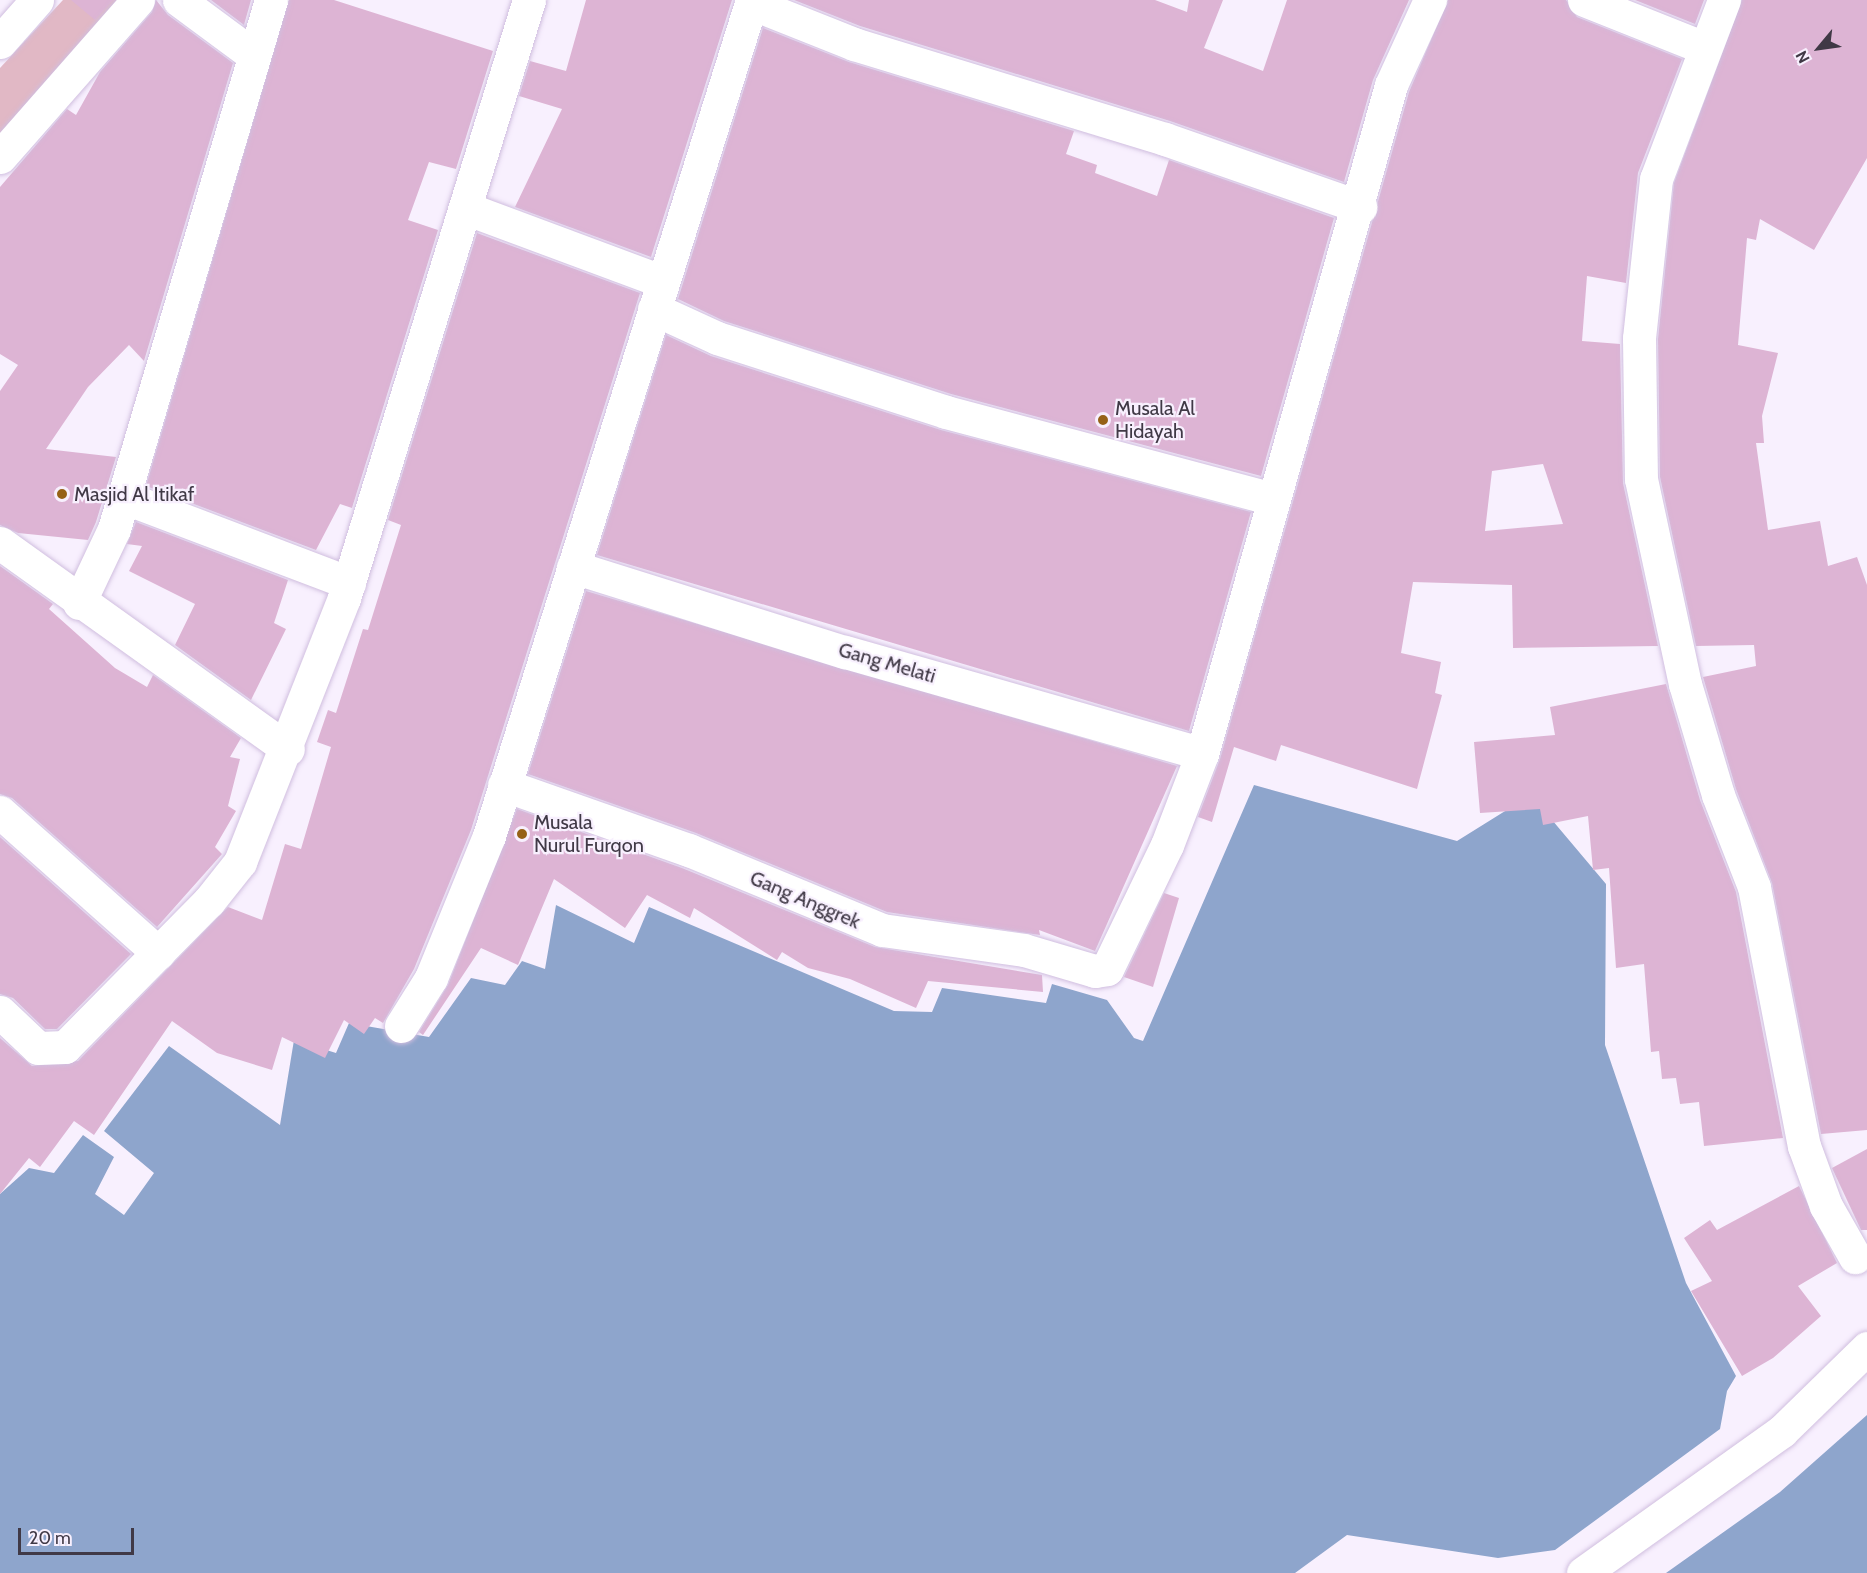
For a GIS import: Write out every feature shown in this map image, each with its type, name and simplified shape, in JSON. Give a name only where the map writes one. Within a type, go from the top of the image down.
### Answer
[{"type":"street","points":[[0,42],[37,0]]},
{"type":"street","points":[[0,158],[138,0]]},
{"type":"street","points":[[179,0],[252,54]]},
{"type":"street","points":[[79,603],[123,497],[252,54],[271,0]]},
{"type":"street","points":[[0,1012],[38,1048],[53,1051],[65,1047],[158,953],[240,862],[288,749],[349,583],[529,0]]},
{"type":"street","points":[[1202,754],[1273,499],[1360,207],[1391,85],[1430,0]]},
{"type":"street","points":[[1584,0],[1702,47]]},
{"type":"street","points":[[1724,0],[1702,47],[1656,179],[1639,338],[1641,480],[1685,684],[1718,795],[1754,887],[1804,1146],[1826,1206],[1855,1257]]},
{"type":"street","points":[[401,1026],[449,939],[504,785],[657,295],[752,2],[854,44],[1154,135],[1360,207]]},
{"type":"street","points":[[465,208],[657,295],[717,338],[946,412],[1273,499]]},
{"type":"street","points":[[123,497],[349,583]]},
{"type":"street","points":[[0,543],[79,603],[288,749]]},
{"type":"street","name":"Gang Melati","points":[[573,567],[845,652],[1202,754]]},
{"type":"street","name":"Gang Anggrek","points":[[504,785],[689,850],[882,930],[1024,950],[1095,971],[1114,962],[1202,754]]},
{"type":"street","points":[[0,812],[158,953]]},
{"type":"street","points":[[1583,1573],[1782,1431],[1867,1348]]},
{"type":"shaded area","points":[[63,0],[129,0],[0,142],[0,68]]},
{"type":"water","points":[[1254,785],[1457,841],[1531,795],[1606,884],[1605,1045],[1686,1283],[1736,1376],[1727,1391],[1720,1429],[1555,1550],[1498,1558],[1347,1535],[1295,1573],[0,1573],[0,1194],[29,1168],[54,1173],[83,1135],[114,1157],[95,1194],[124,1215],[154,1173],[104,1131],[169,1046],[280,1125],[294,1040],[336,1053],[349,1023],[429,1037],[471,978],[505,985],[522,961],[545,969],[556,905],[634,943],[649,907],[894,1011],[932,1012],[942,988],[1046,1003],[1052,984],[1107,1000],[1134,1038],[1143,1041]]},
{"type":"water","points":[[1867,1415],[1867,1573],[1666,1573],[1780,1492]]},
{"type":"building","points":[[71,0],[113,0],[95,20]]},
{"type":"building","points":[[156,0],[168,15],[233,63],[144,361],[129,345],[88,387],[46,449],[116,457],[96,522],[88,540],[18,533],[0,525],[0,391],[18,365],[0,354],[0,187],[67,109],[76,115],[100,72],[152,12]]},
{"type":"building","points":[[211,0],[251,0],[244,25]]},
{"type":"building","points":[[289,0],[334,0],[493,51],[456,169],[429,162],[408,220],[438,230],[352,508],[340,504],[316,550],[146,486]]},
{"type":"building","points":[[586,0],[732,0],[651,257],[515,207],[562,109],[519,96],[530,61],[566,71]]},
{"type":"building","points":[[794,0],[1155,0],[1187,12],[1189,0],[1223,0],[1204,48],[1263,71],[1287,0],[1409,0],[1373,80],[1344,182],[1170,121],[860,26]]},
{"type":"building","points":[[1448,0],[1566,0],[1577,17],[1682,59],[1638,173],[1626,283],[1587,276],[1582,341],[1620,344],[1623,483],[1658,646],[1513,648],[1512,585],[1413,582],[1401,653],[1441,662],[1435,693],[1442,695],[1417,789],[1281,745],[1276,761],[1234,747],[1212,822],[1198,817],[1220,759],[1409,92]],"holes":[[[1543,464],[1563,524],[1485,531],[1492,471]]]},
{"type":"building","points":[[1635,0],[1704,0],[1695,24]]},
{"type":"building","points":[[1742,0],[1867,0],[1867,158],[1814,250],[1760,219],[1756,240],[1747,238],[1738,345],[1778,353],[1762,416],[1764,443],[1756,443],[1768,530],[1820,521],[1828,566],[1857,557],[1867,585],[1867,1130],[1821,1134],[1772,883],[1736,789],[1703,677],[1756,666],[1754,645],[1696,646],[1660,477],[1658,339],[1674,183]]},
{"type":"building","points":[[763,28],[849,62],[1074,131],[1066,154],[1097,165],[1095,173],[1157,196],[1169,160],[1334,218],[1261,476],[951,394],[724,321],[678,299]]},
{"type":"building","points":[[477,233],[640,293],[471,830],[414,969],[383,1023],[375,1018],[364,1034],[344,1020],[325,1058],[282,1037],[272,1070],[217,1053],[172,1021],[94,1135],[74,1121],[40,1167],[29,1158],[0,1194],[0,1038],[32,1066],[78,1061],[228,907],[262,920],[285,844],[301,849],[331,747],[317,742],[328,710],[336,713],[363,629],[368,630],[401,525],[388,520]]},
{"type":"building","points":[[666,335],[711,356],[941,430],[1251,512],[1189,731],[597,555]]},
{"type":"building","points":[[136,522],[288,580],[274,623],[286,629],[251,700],[175,645],[195,604],[129,571],[142,546],[127,544]]},
{"type":"building","points":[[0,566],[53,604],[49,609],[115,668],[147,687],[153,675],[241,738],[230,757],[240,759],[228,806],[236,811],[215,847],[222,854],[157,927],[12,798],[0,794]]},
{"type":"building","points":[[586,591],[1177,766],[1095,951],[1039,930],[1040,935],[887,912],[696,833],[528,774]]},
{"type":"building","points":[[1666,684],[1700,800],[1736,892],[1783,1138],[1704,1146],[1699,1102],[1680,1104],[1676,1078],[1662,1079],[1659,1051],[1651,1052],[1644,964],[1616,968],[1609,868],[1593,870],[1588,816],[1543,825],[1540,809],[1480,813],[1474,742],[1555,735],[1550,707]]},
{"type":"building","points":[[517,809],[682,868],[875,947],[1042,975],[1043,992],[928,981],[916,1008],[850,979],[808,968],[782,952],[777,960],[694,908],[690,918],[647,895],[625,928],[554,879],[518,965],[481,948],[423,1035],[419,1032],[448,985]]},
{"type":"building","points":[[0,837],[131,954],[57,1029],[45,1029],[13,998],[0,994]]},
{"type":"building","points":[[1164,893],[1179,898],[1153,987],[1124,977]]},
{"type":"building","points":[[1867,1149],[1867,1230],[1861,1230],[1832,1168]]},
{"type":"building","points":[[1799,1186],[1837,1263],[1798,1286],[1821,1316],[1773,1358],[1742,1376],[1691,1291],[1712,1281],[1684,1238],[1710,1220],[1717,1230]]},
{"type":"place","name":"Musala Al Hidayah","points":[[1103,420]]},
{"type":"place","name":"Masjid Al Itikaf","points":[[62,494]]},
{"type":"place","name":"Musala Nurul Furqon","points":[[522,834]]}]
